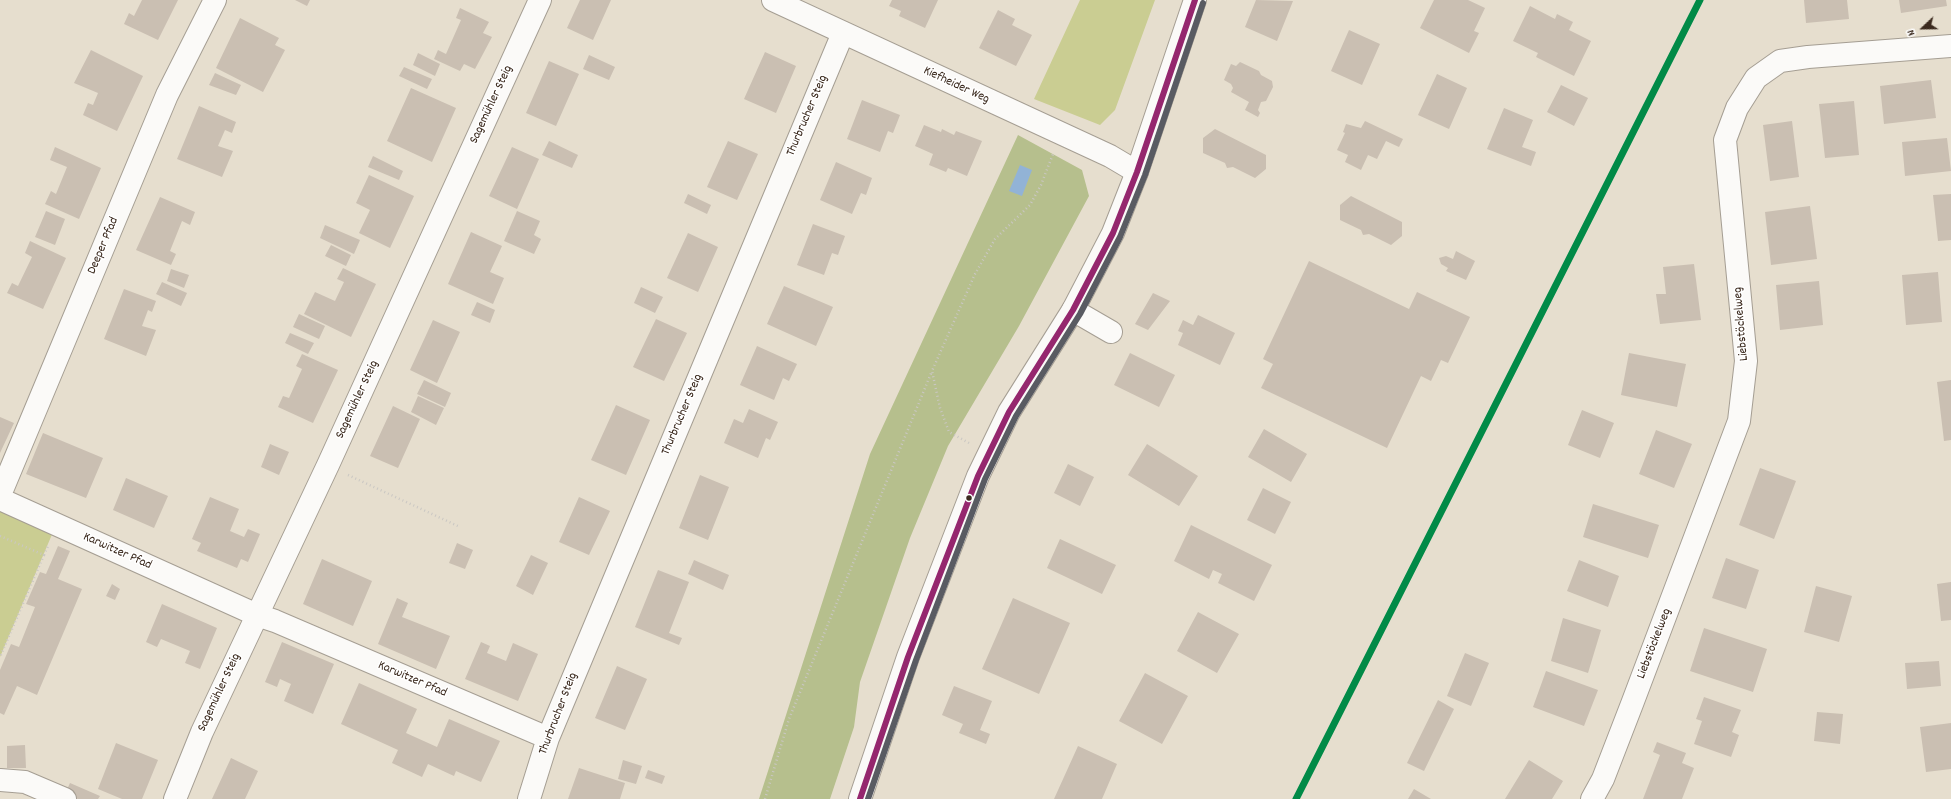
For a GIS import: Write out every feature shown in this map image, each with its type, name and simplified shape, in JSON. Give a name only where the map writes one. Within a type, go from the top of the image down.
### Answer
[{"type":"street","name":"Deeper Pfad","points":[[0,495],[167,95],[215,0]]},
{"type":"street","name":"Sagemühler Steig","points":[[175,799],[202,732],[266,618],[328,465],[540,0]]},
{"type":"street","name":"Kiefheider Weg","points":[[774,0],[1110,156],[1137,172]]},
{"type":"street","points":[[860,799],[908,657],[978,476],[1009,412],[1073,310],[1113,233],[1137,172],[1195,0]]},
{"type":"street","name":"Thurbrucher Steig","points":[[529,799],[548,738],[843,33]]},
{"type":"street","name":"Liebstöckelweg","points":[[1592,799],[1603,779],[1739,421],[1746,361],[1725,140],[1737,108],[1756,78],[1780,61],[1808,57],[1951,46]]},
{"type":"street","points":[[1073,310],[1110,332]]},
{"type":"street","name":"Karwitzer Pfad","points":[[0,499],[266,618],[548,738]]},
{"type":"street","points":[[0,780],[25,782],[65,799]]},
{"type":"path","points":[[765,799],[789,719],[932,371],[975,274],[995,239],[1030,205],[1041,185],[1062,135]]},
{"type":"path","points":[[932,371],[940,408],[949,432],[989,454]]},
{"type":"path","points":[[328,465],[460,527]]},
{"type":"path","points":[[0,536],[44,555],[0,657]]},
{"type":"green space","points":[[1080,0],[1155,0],[1115,110],[1100,125],[1034,99]]},
{"type":"green space","points":[[1018,135],[1082,170],[1089,196],[1019,326],[948,446],[910,538],[860,682],[854,727],[830,799],[759,799],[870,454]]},
{"type":"green space","points":[[0,499],[56,525],[0,657]]},
{"type":"water","points":[[1020,165],[1032,170],[1022,196],[1009,191]]},
{"type":"building","points":[[142,0],[178,0],[158,40],[124,24],[129,13],[134,16]]},
{"type":"building","points":[[295,0],[310,0],[307,6]]},
{"type":"building","points":[[580,0],[611,0],[593,40],[567,28]]},
{"type":"building","points":[[892,0],[938,0],[925,28],[899,16],[901,11],[889,6]]},
{"type":"building","points":[[1256,0],[1293,1],[1277,41],[1245,27]]},
{"type":"building","points":[[1434,0],[1468,0],[1485,8],[1474,31],[1479,33],[1469,53],[1420,28]]},
{"type":"building","points":[[1804,0],[1847,0],[1849,19],[1806,23]]},
{"type":"building","points":[[1899,0],[1946,0],[1947,6],[1901,13]]},
{"type":"building","points":[[1530,6],[1555,19],[1557,14],[1573,22],[1569,30],[1591,41],[1574,76],[1536,57],[1538,53],[1513,41]]},
{"type":"building","points":[[460,8],[489,22],[483,33],[492,37],[475,69],[464,64],[460,71],[434,59],[438,50],[446,54],[461,20],[456,18]]},
{"type":"building","points":[[998,10],[1015,19],[1012,25],[1032,35],[1016,66],[979,48]]},
{"type":"building","points":[[240,18],[279,38],[275,45],[285,50],[263,92],[216,68]]},
{"type":"building","points":[[1349,30],[1380,44],[1362,85],[1331,71]]},
{"type":"building","points":[[91,50],[143,76],[117,131],[83,115],[88,103],[93,105],[98,93],[74,83]]},
{"type":"building","points":[[765,52],[796,66],[776,113],[744,99]]},
{"type":"building","points":[[418,53],[440,64],[435,76],[413,65]]},
{"type":"building","points":[[589,55],[615,67],[609,80],[583,69]]},
{"type":"building","points":[[549,61],[579,74],[556,126],[526,113]]},
{"type":"building","points":[[1240,62],[1259,71],[1261,75],[1272,81],[1273,87],[1266,101],[1261,102],[1258,110],[1260,113],[1258,117],[1245,110],[1249,102],[1231,92],[1233,88],[1231,84],[1224,80],[1231,64],[1236,66]]},
{"type":"building","points":[[404,67],[432,79],[427,89],[399,76]]},
{"type":"building","points":[[215,73],[241,85],[236,95],[209,85]]},
{"type":"building","points":[[1437,74],[1467,88],[1449,129],[1418,115]]},
{"type":"building","points":[[1931,80],[1936,118],[1884,124],[1880,86]]},
{"type":"building","points":[[1561,85],[1588,98],[1574,126],[1547,112]]},
{"type":"building","points":[[411,88],[456,108],[432,162],[387,141]]},
{"type":"building","points":[[862,100],[900,115],[893,133],[888,131],[880,152],[847,139]]},
{"type":"building","points":[[1854,101],[1859,155],[1825,158],[1819,104]]},
{"type":"building","points":[[199,106],[236,122],[232,133],[225,130],[218,146],[233,151],[222,177],[177,159]]},
{"type":"building","points":[[1504,108],[1533,120],[1522,147],[1536,152],[1531,166],[1487,149]]},
{"type":"building","points":[[1365,121],[1403,139],[1399,147],[1386,141],[1377,159],[1368,155],[1361,170],[1345,162],[1348,155],[1337,150],[1345,133],[1343,132],[1346,124],[1361,128]]},
{"type":"building","points":[[1792,121],[1799,177],[1770,181],[1763,125]]},
{"type":"building","points":[[924,125],[941,132],[942,129],[954,135],[956,131],[982,141],[967,176],[948,168],[946,172],[929,165],[933,154],[915,146]]},
{"type":"building","points":[[1215,129],[1266,155],[1266,169],[1255,178],[1233,167],[1227,168],[1225,163],[1203,153],[1203,138]]},
{"type":"building","points":[[1947,138],[1951,171],[1905,176],[1902,142]]},
{"type":"building","points":[[549,141],[578,155],[572,168],[542,155]]},
{"type":"building","points":[[728,141],[758,154],[737,200],[707,187]]},
{"type":"building","points":[[55,147],[101,168],[79,219],[45,204],[51,191],[56,194],[67,167],[50,160]]},
{"type":"building","points":[[512,147],[539,159],[517,209],[489,196]]},
{"type":"building","points":[[373,156],[403,171],[399,180],[368,167]]},
{"type":"building","points":[[836,162],[872,178],[866,195],[861,193],[852,214],[820,200]]},
{"type":"building","points":[[369,175],[414,196],[390,248],[359,233],[370,210],[356,203]]},
{"type":"building","points":[[688,194],[711,205],[707,214],[684,203]]},
{"type":"building","points":[[1951,194],[1951,240],[1938,241],[1933,195]]},
{"type":"building","points":[[1351,196],[1402,222],[1402,236],[1391,245],[1369,234],[1363,235],[1361,230],[1340,220],[1340,205]]},
{"type":"building","points":[[160,197],[195,212],[190,225],[182,221],[170,251],[176,254],[171,265],[136,250]]},
{"type":"building","points":[[1810,206],[1817,259],[1771,265],[1765,212]]},
{"type":"building","points":[[46,211],[65,219],[55,245],[35,237]]},
{"type":"building","points":[[517,211],[540,221],[534,235],[541,239],[534,254],[504,241]]},
{"type":"building","points":[[813,224],[845,236],[838,255],[832,253],[824,275],[797,265]]},
{"type":"building","points":[[325,225],[360,240],[354,254],[320,238]]},
{"type":"building","points":[[471,232],[502,246],[490,272],[504,278],[493,304],[448,284]]},
{"type":"building","points":[[688,233],[718,247],[698,292],[667,278]]},
{"type":"building","points":[[30,241],[66,258],[43,309],[7,293],[12,283],[18,286],[32,257],[25,253]]},
{"type":"building","points":[[331,245],[351,255],[346,266],[325,256]]},
{"type":"building","points":[[1456,251],[1475,261],[1466,280],[1446,271],[1448,268],[1441,264],[1439,258],[1446,256],[1453,259]]},
{"type":"building","points":[[1309,261],[1409,309],[1417,292],[1470,317],[1448,363],[1441,360],[1431,381],[1421,376],[1387,448],[1261,388],[1273,364],[1263,359]]},
{"type":"building","points":[[1694,264],[1701,320],[1660,324],[1656,294],[1666,294],[1663,267]]},
{"type":"building","points":[[343,268],[376,284],[351,337],[304,314],[315,292],[335,301],[344,282],[337,279]]},
{"type":"building","points":[[171,269],[189,275],[184,288],[167,281]]},
{"type":"building","points":[[1938,272],[1942,322],[1906,325],[1902,275]]},
{"type":"building","points":[[1819,281],[1823,325],[1780,330],[1776,285]]},
{"type":"building","points":[[162,282],[187,293],[181,306],[156,294]]},
{"type":"building","points":[[784,286],[833,307],[816,346],[767,324]]},
{"type":"building","points":[[641,287],[663,297],[655,313],[634,303]]},
{"type":"building","points":[[124,289],[156,301],[152,312],[148,310],[142,326],[156,330],[146,356],[104,339]]},
{"type":"building","points":[[1153,293],[1170,301],[1148,330],[1135,324]]},
{"type":"building","points":[[477,302],[495,310],[490,323],[471,315]]},
{"type":"building","points":[[299,314],[325,326],[319,339],[293,327]]},
{"type":"building","points":[[1198,315],[1235,333],[1220,365],[1178,345],[1183,333],[1178,331],[1183,320],[1193,325]]},
{"type":"building","points":[[656,319],[687,333],[664,381],[633,367]]},
{"type":"building","points":[[433,320],[460,332],[437,383],[410,370]]},
{"type":"building","points":[[290,333],[314,343],[308,354],[285,343]]},
{"type":"building","points":[[757,346],[797,364],[789,381],[783,378],[774,400],[740,385]]},
{"type":"building","points":[[1130,353],[1175,375],[1159,407],[1114,385]]},
{"type":"building","points":[[1629,353],[1686,364],[1677,407],[1621,395]]},
{"type":"building","points":[[302,354],[338,370],[313,423],[278,407],[283,396],[289,398],[302,369],[296,366]]},
{"type":"building","points":[[424,380],[451,393],[445,407],[417,394]]},
{"type":"building","points":[[1951,380],[1951,440],[1944,441],[1937,382]]},
{"type":"building","points":[[418,396],[444,408],[436,425],[411,412]]},
{"type":"building","points":[[616,405],[650,420],[626,475],[591,460]]},
{"type":"building","points":[[393,406],[420,419],[398,468],[370,456]]},
{"type":"building","points":[[749,409],[778,422],[770,440],[766,438],[758,458],[724,443],[734,419],[743,423]]},
{"type":"building","points":[[1582,410],[1614,423],[1600,458],[1568,445]]},
{"type":"building","points":[[0,417],[14,423],[0,453]]},
{"type":"building","points":[[1264,429],[1307,454],[1291,482],[1248,457]]},
{"type":"building","points":[[1656,430],[1692,444],[1674,488],[1639,474]]},
{"type":"building","points":[[43,433],[103,458],[86,498],[26,474]]},
{"type":"building","points":[[270,444],[289,452],[279,475],[261,467]]},
{"type":"building","points":[[1147,444],[1198,476],[1179,506],[1128,475]]},
{"type":"building","points":[[1068,464],[1094,477],[1080,506],[1054,493]]},
{"type":"building","points":[[1760,468],[1796,481],[1774,539],[1739,525]]},
{"type":"building","points":[[700,475],[729,487],[708,540],[679,528]]},
{"type":"building","points":[[126,478],[168,496],[154,528],[113,510]]},
{"type":"building","points":[[1263,488],[1291,502],[1275,534],[1247,520]]},
{"type":"building","points":[[210,497],[239,509],[230,531],[244,537],[248,529],[260,534],[248,562],[241,559],[237,568],[197,551],[201,543],[192,539]]},
{"type":"building","points":[[579,497],[610,511],[589,555],[559,542]]},
{"type":"building","points":[[1593,504],[1659,525],[1648,558],[1583,537]]},
{"type":"building","points":[[1191,525],[1272,565],[1254,601],[1218,583],[1222,574],[1213,570],[1209,579],[1174,561]]},
{"type":"building","points":[[1060,539],[1116,565],[1102,594],[1047,568]]},
{"type":"building","points":[[457,543],[473,550],[465,569],[449,563]]},
{"type":"building","points":[[58,546],[70,551],[58,579],[82,589],[37,695],[17,686],[4,715],[0,713],[0,670],[11,644],[19,647],[35,607],[26,604],[40,572],[46,574]]},
{"type":"building","points":[[531,555],[548,563],[533,595],[516,586]]},
{"type":"building","points":[[1726,558],[1759,570],[1746,609],[1712,598]]},
{"type":"building","points":[[322,559],[372,581],[353,626],[303,604]]},
{"type":"building","points":[[694,560],[729,575],[723,590],[688,574]]},
{"type":"building","points":[[1579,560],[1619,576],[1608,607],[1567,591]]},
{"type":"building","points":[[658,570],[689,582],[669,633],[682,638],[679,645],[635,627]]},
{"type":"building","points":[[1951,582],[1951,620],[1941,621],[1937,584]]},
{"type":"building","points":[[112,584],[120,589],[115,600],[106,596]]},
{"type":"building","points":[[1816,586],[1852,596],[1839,642],[1804,632]]},
{"type":"building","points":[[397,598],[408,603],[402,617],[450,636],[436,669],[378,644]]},
{"type":"building","points":[[1013,598],[1070,623],[1039,694],[982,669]]},
{"type":"building","points":[[162,604],[217,628],[200,669],[185,663],[190,651],[161,639],[157,647],[146,642]]},
{"type":"building","points":[[1198,612],[1239,634],[1217,673],[1177,651]]},
{"type":"building","points":[[1563,618],[1601,630],[1588,673],[1551,661]]},
{"type":"building","points":[[1704,628],[1767,649],[1753,692],[1690,671]]},
{"type":"building","points":[[282,642],[334,664],[313,714],[284,701],[291,684],[280,679],[277,687],[265,682]]},
{"type":"building","points":[[481,642],[490,646],[487,653],[506,661],[513,643],[538,654],[518,701],[465,679]]},
{"type":"building","points":[[1465,653],[1489,663],[1471,706],[1447,696]]},
{"type":"building","points":[[1939,661],[1941,686],[1907,689],[1905,663]]},
{"type":"building","points":[[617,666],[647,679],[625,730],[595,718]]},
{"type":"building","points":[[1546,671],[1598,690],[1584,726],[1533,707]]},
{"type":"building","points":[[1145,673],[1188,696],[1162,744],[1119,721]]},
{"type":"building","points":[[359,683],[417,709],[406,733],[437,747],[449,719],[500,741],[481,782],[456,771],[454,776],[428,764],[422,777],[392,763],[398,750],[341,724]]},
{"type":"building","points":[[954,686],[992,701],[980,730],[990,734],[986,744],[959,733],[963,724],[942,715]]},
{"type":"building","points":[[1704,697],[1741,710],[1732,732],[1739,735],[1731,757],[1694,744],[1702,721],[1696,719]]},
{"type":"building","points":[[1438,700],[1454,709],[1424,771],[1407,763]]},
{"type":"building","points":[[1817,712],[1843,714],[1840,744],[1814,741]]},
{"type":"building","points":[[1951,723],[1951,769],[1926,772],[1920,727]]},
{"type":"building","points":[[1657,742],[1686,753],[1682,763],[1694,768],[1682,799],[1643,799],[1660,755],[1653,752]]},
{"type":"building","points":[[116,743],[158,760],[142,799],[122,799],[98,789]]},
{"type":"building","points":[[25,745],[26,768],[7,768],[7,746]]},
{"type":"building","points":[[1078,746],[1117,764],[1102,799],[1054,799]]},
{"type":"building","points":[[231,758],[258,771],[245,799],[212,799]]},
{"type":"building","points":[[623,760],[642,766],[636,784],[618,779]]},
{"type":"building","points":[[1529,760],[1563,781],[1552,799],[1505,799]]},
{"type":"building","points":[[579,768],[625,783],[620,799],[568,799]]},
{"type":"building","points":[[648,770],[665,776],[662,784],[645,778]]},
{"type":"building","points":[[70,783],[100,796],[98,799],[78,799],[65,794]]},
{"type":"building","points":[[1414,789],[1431,799],[1408,799]]},
{"type":"transit line","points":[[860,799],[908,657],[978,476],[1009,412],[1073,310],[1113,233],[1137,172],[1195,0]]},
{"type":"transit line","points":[[1296,799],[1700,0]]},
{"type":"transit line","points":[[868,799],[916,660],[985,479],[1016,416],[1080,314],[1120,237],[1145,175],[1203,3]]}]
